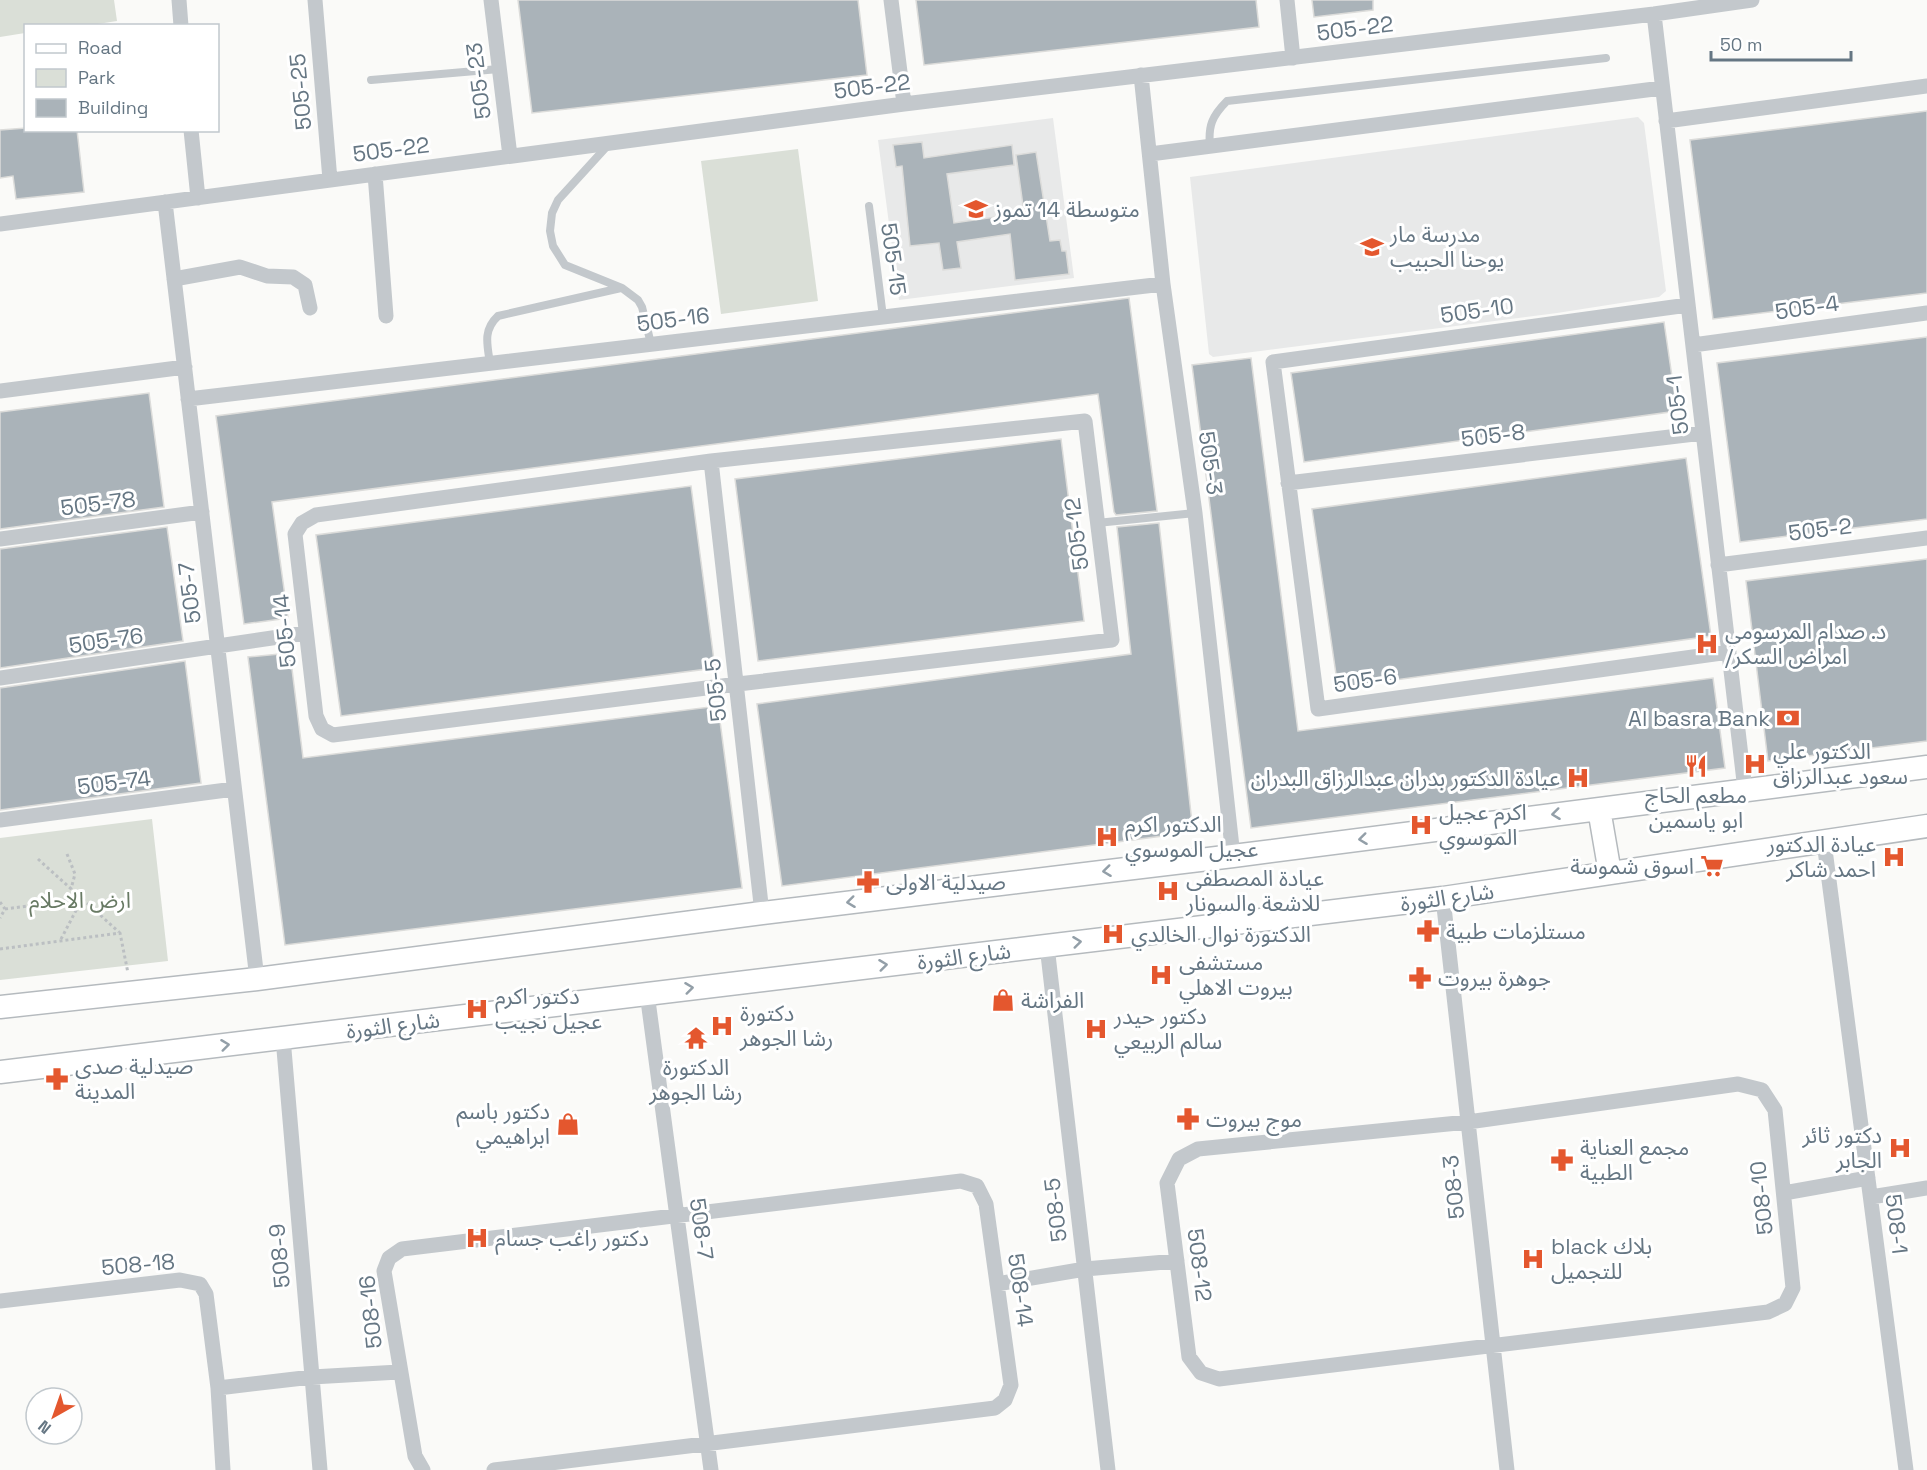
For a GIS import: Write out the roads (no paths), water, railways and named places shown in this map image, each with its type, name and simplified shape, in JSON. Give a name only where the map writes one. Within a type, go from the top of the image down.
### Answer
[{"type":"main road","points":[[0,1007],[257,979],[762,913],[1233,856],[1927,767]]},
{"type":"main road","points":[[1599,808],[1610,873]]},
{"type":"main road","name":"شارع الثورة","points":[[0,1072],[1443,898],[1927,826]]},
{"type":"street","points":[[179,0],[181,24]]},
{"type":"street","name":"505-25","points":[[315,0],[330,180]]},
{"type":"street","name":"505-23","points":[[491,0],[510,156]]},
{"type":"street","points":[[891,0],[904,104]]},
{"type":"street","points":[[1287,0],[1293,58]]},
{"type":"street","name":"505-22","points":[[0,224],[904,104],[1653,14],[1732,1],[1752,0]]},
{"type":"street","name":"505-1","points":[[1653,14],[1745,790]]},
{"type":"street","name":"505-3","points":[[1141,75],[1163,284],[1195,513],[1233,856]]},
{"type":"street","points":[[1666,121],[1927,86]]},
{"type":"street","points":[[1150,154],[1662,88]]},
{"type":"street","points":[[191,132],[198,198]]},
{"type":"street","points":[[375,174],[386,316]]},
{"type":"street","name":"505-7","points":[[165,202],[257,979]]},
{"type":"street","points":[[174,279],[240,267],[267,276],[293,277],[305,285],[310,308]]},
{"type":"street","name":"505-16","points":[[188,399],[1163,284]]},
{"type":"street","name":"505-10","points":[[1273,362],[1688,304]]},
{"type":"street","name":"505-4","points":[[1693,345],[1927,313]]},
{"type":"street","name":"505-6","points":[[1273,362],[1318,709],[1729,652]]},
{"type":"street","points":[[0,391],[185,367]]},
{"type":"street","name":"505-12","points":[[711,461],[1085,422],[1112,640],[738,684]]},
{"type":"street","name":"505-8","points":[[1288,483],[1703,433]]},
{"type":"street","name":"505-14","points":[[711,461],[316,515],[302,523],[295,534],[316,716],[321,729],[333,735],[738,684]]},
{"type":"street","name":"505-5","points":[[711,461],[738,684],[762,913]]},
{"type":"street","name":"505-78","points":[[0,539],[202,512]]},
{"type":"street","name":"505-2","points":[[1718,565],[1927,538]]},
{"type":"street","name":"505-76","points":[[0,678],[218,648],[306,633]]},
{"type":"street","name":"505-74","points":[[0,820],[234,789]]},
{"type":"street","name":"508-1","points":[[1824,842],[1906,1470]]},
{"type":"street","name":"508-3","points":[[1443,898],[1507,1470]]},
{"type":"street","name":"508-5","points":[[1047,946],[1108,1470]]},
{"type":"street","name":"508-7","points":[[647,993],[711,1470]]},
{"type":"street","name":"508-9","points":[[283,1038],[320,1470]]},
{"type":"street","name":"508-10","points":[[1468,1122],[1738,1084],[1762,1090],[1775,1110],[1793,1288],[1785,1304],[1768,1312],[1493,1347]]},
{"type":"street","name":"508-12","points":[[1468,1122],[1198,1149],[1179,1159],[1167,1183],[1189,1357],[1201,1373],[1219,1379],[1493,1347]]},
{"type":"street","points":[[1784,1193],[1868,1178]]},
{"type":"street","name":"508-14","points":[[677,1215],[960,1181],[977,1186],[986,1204],[998,1284],[1011,1385],[1005,1400],[995,1408],[707,1443]]},
{"type":"street","points":[[1871,1197],[1927,1188]]},
{"type":"street","name":"508-16","points":[[423,1470],[415,1456],[399,1372],[384,1271],[389,1258],[402,1249],[677,1215]]},
{"type":"street","points":[[998,1284],[1085,1269],[1177,1262]]},
{"type":"street","name":"508-18","points":[[0,1301],[180,1280],[200,1284],[206,1294],[218,1388],[223,1470]]},
{"type":"street","points":[[218,1388],[312,1377],[399,1372]]},
{"type":"street","points":[[494,1470],[707,1443]]},
{"type":"lane","points":[[1210,146],[1209,127],[1216,112],[1227,101],[1606,58]]},
{"type":"lane","points":[[371,80],[499,69]]},
{"type":"lane","points":[[611,142],[558,200],[552,213],[550,231],[553,246],[565,265],[622,288],[642,307],[651,344]]},
{"type":"lane","name":"505-15","points":[[869,206],[883,317]]},
{"type":"lane","points":[[490,363],[486,333],[490,323],[498,316],[622,288]]},
{"type":"lane","points":[[1097,523],[1195,513]]},
{"type":"place","name":"متوسطة 14 تموز","points":[[976,209]]},
{"type":"place","name":"مدرسة مار يوحنا الحبيب","points":[[1372,247]]},
{"type":"place","name":"د. صدام المرسومي /امراض السكر","points":[[1707,644]]},
{"type":"place","name":"Al basra Bank","points":[[1788,718]]},
{"type":"place","name":"الدكتور علي سعود عبدالرزاق","points":[[1755,764]]},
{"type":"place","name":"مطعم الحاج ابو ياسمين","points":[[1696,766]]},
{"type":"place","name":"عيادة الدكتور بدران عبدالرزاق البدران","points":[[1578,778]]},
{"type":"place","name":"اكرم عجيل الموسوي","points":[[1421,825]]},
{"type":"place","name":"الدكتور اكرم عجيل الموسوي","points":[[1107,837]]},
{"type":"place","name":"عيادة الدكتور احمد شاكر","points":[[1894,857]]},
{"type":"place","name":"اسوق شموسة","points":[[1712,866]]},
{"type":"place","name":"صيدلية الاولى","points":[[868,882]]},
{"type":"place","name":"عيادة المصطفى للاشعة والسونار","points":[[1168,891]]},
{"type":"place","name":"مستلزمات طبية","points":[[1428,931]]},
{"type":"place","name":"الدكتورة نوال الخالدي","points":[[1113,934]]},
{"type":"place","name":"مستشفى بيروت الاهلي","points":[[1161,975]]},
{"type":"place","name":"جوهرة بيروت","points":[[1420,978]]},
{"type":"place","name":"الفراشة","points":[[1003,1000]]},
{"type":"place","name":"دكتور اكرم عجيل نجيب","points":[[477,1009]]},
{"type":"place","name":"دكتورة رشا الجوهر","points":[[722,1026]]},
{"type":"place","name":"دكتور حيدر سالم الربيعي","points":[[1096,1029]]},
{"type":"place","name":"الدكتورة رشا الجوهر","points":[[696,1038]]},
{"type":"place","name":"صيدلية صدى المدينة","points":[[57,1079]]},
{"type":"place","name":"موج بيروت","points":[[1188,1119]]},
{"type":"place","name":"دكتور باسم ابراهيمي","points":[[568,1124]]},
{"type":"place","name":"دكتور ثائر الجابر","points":[[1900,1148]]},
{"type":"place","name":"مجمع العناية الطبية","points":[[1562,1160]]},
{"type":"place","name":"دكتور راغب جسام","points":[[477,1238]]},
{"type":"place","name":"black بلاك للتجميل","points":[[1533,1259]]},
{"type":"park label","name":"ارض الاحلام","points":[[80,900]]}]
